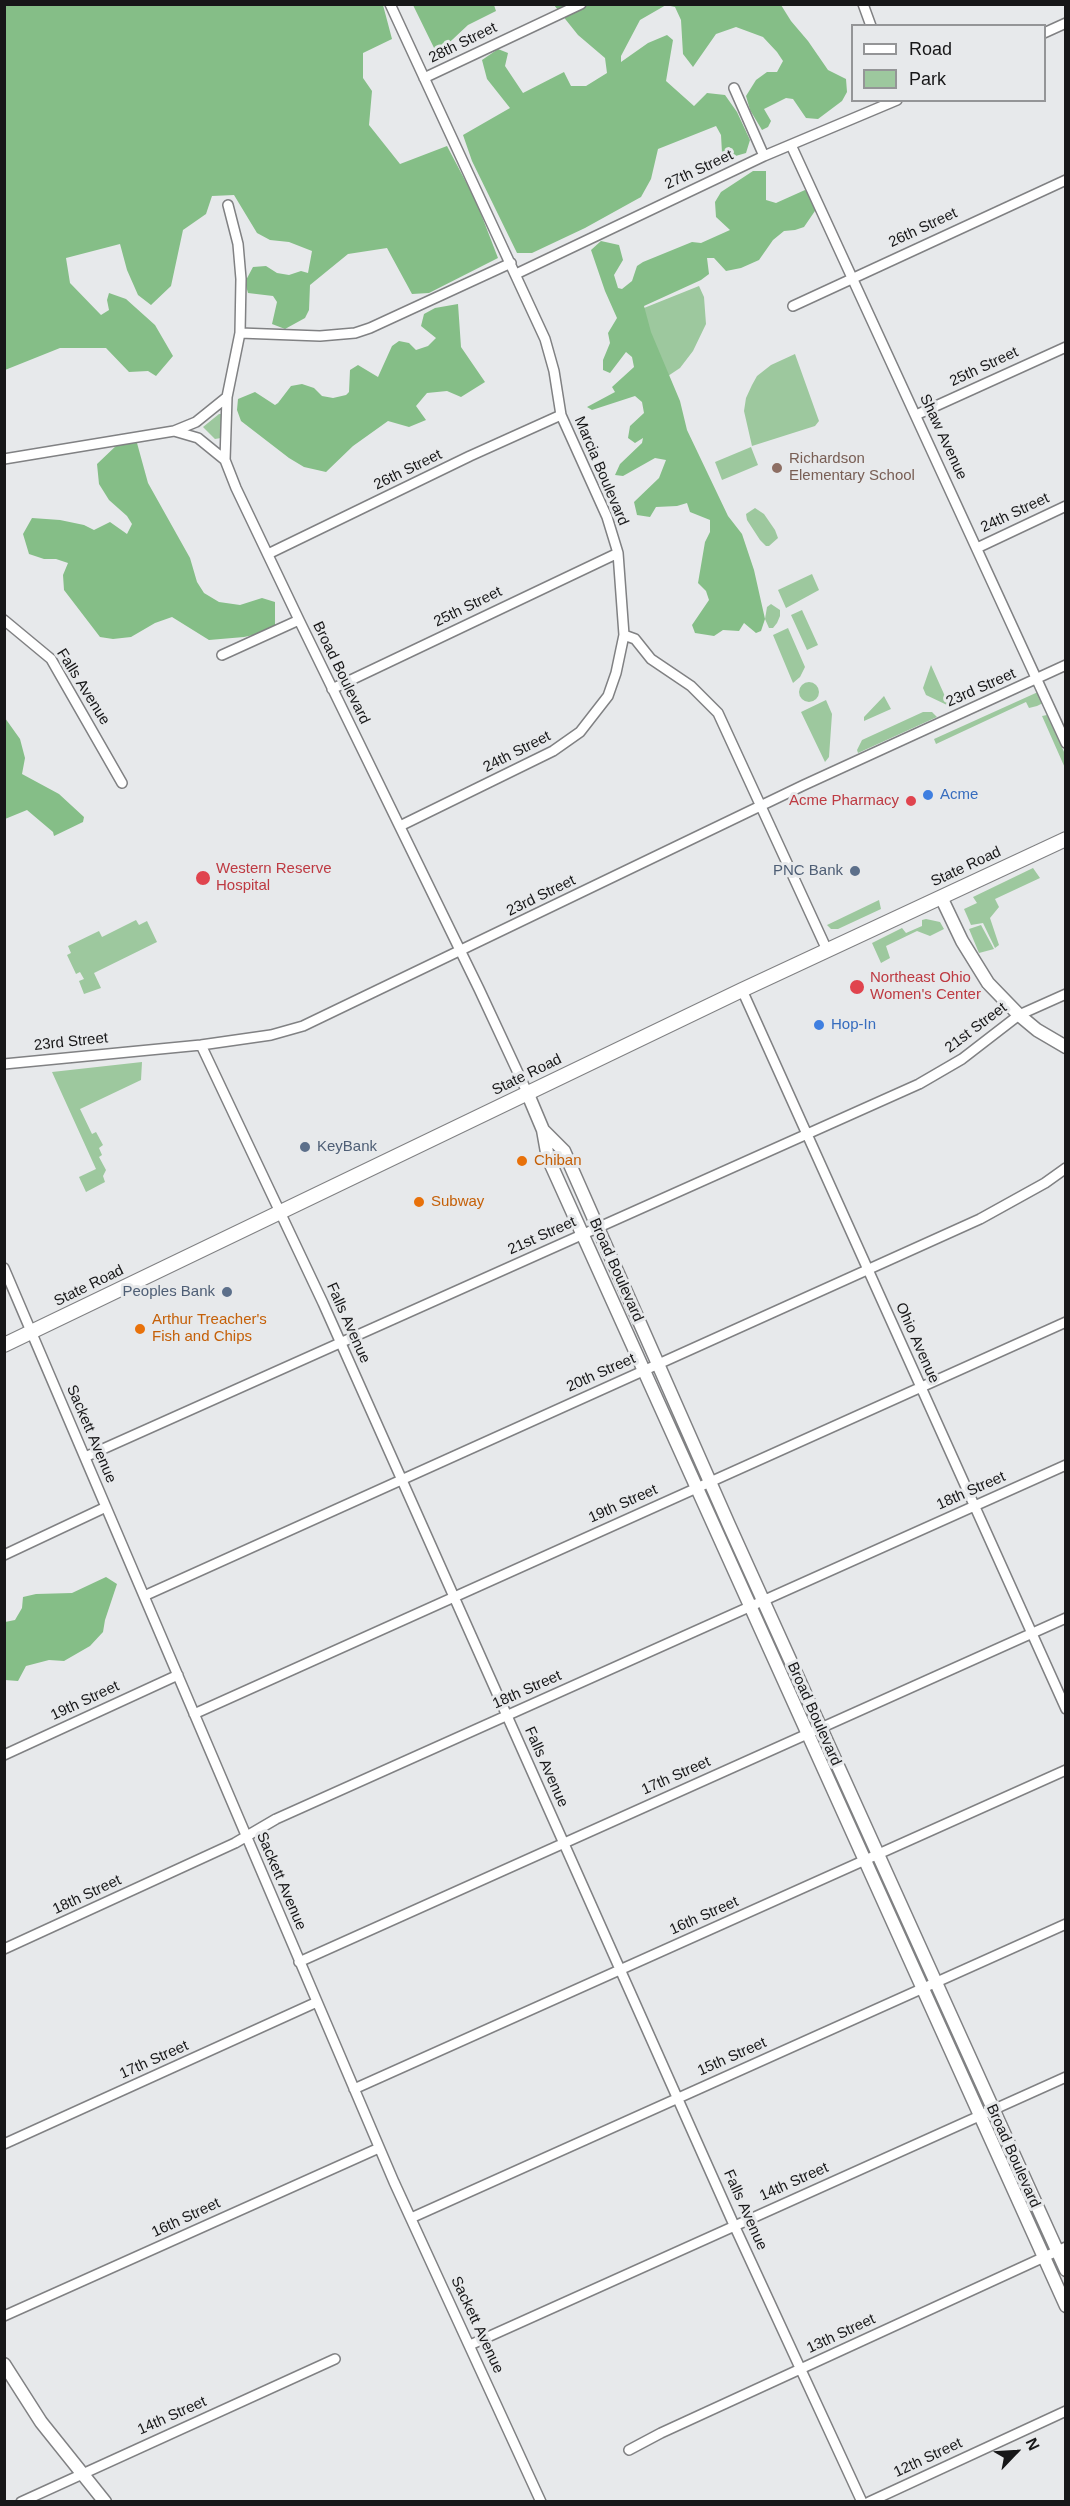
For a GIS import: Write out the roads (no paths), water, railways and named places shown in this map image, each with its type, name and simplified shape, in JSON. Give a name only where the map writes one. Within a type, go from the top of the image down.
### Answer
[{"type":"main road","name":"State Road","points":[[4,1345],[526,1092],[1065,839]]},
{"type":"main road","points":[[941,897],[978,969],[1019,1015],[1037,1030],[1065,1047]]},
{"type":"main road","name":"Broad Boulevard","points":[[526,1092],[543,1130],[548,1158],[1065,2306]]},
{"type":"main road","name":"Broad Boulevard","points":[[543,1130],[564,1150],[934,1982],[992,2110],[1061,2249],[1065,2270]]},
{"type":"main road","points":[[4,2364],[41,2422],[105,2502]]},
{"type":"street","name":"Marcia Boulevard","points":[[390,4],[545,339],[554,371],[561,416],[607,518],[618,553],[624,635]]},
{"type":"street","name":"28th Street","points":[[424,78],[581,4]]},
{"type":"street","points":[[863,4],[870,24]]},
{"type":"street","points":[[1046,32],[1065,23]]},
{"type":"street","points":[[734,88],[764,156]]},
{"type":"street","name":"27th Street","points":[[516,274],[764,156],[892,102]]},
{"type":"street","name":"Shaw Avenue","points":[[791,145],[1065,743]]},
{"type":"street","name":"26th Street","points":[[794,306],[1065,180]]},
{"type":"street","name":"Broad Boulevard","points":[[228,205],[240,261],[240,333],[227,397],[225,460],[299,620],[526,1092]]},
{"type":"street","points":[[240,333],[320,336],[355,333],[511,263]]},
{"type":"street","name":"25th Street","points":[[916,415],[1065,347]]},
{"type":"street","points":[[4,459],[174,431],[196,422],[227,397]]},
{"type":"street","name":"26th Street","points":[[268,554],[470,456],[561,416]]},
{"type":"street","points":[[174,431],[198,438],[225,460]]},
{"type":"street","name":"24th Street","points":[[977,548],[1065,506]]},
{"type":"street","name":"25th Street","points":[[332,689],[618,553]]},
{"type":"street","name":"Falls Avenue","points":[[4,620],[51,659],[122,783]]},
{"type":"street","points":[[222,655],[299,620]]},
{"type":"street","points":[[624,635],[635,639],[651,659],[686,682],[709,702],[722,720],[827,950]]},
{"type":"street","name":"24th Street","points":[[400,826],[553,751],[580,732],[608,696],[616,673],[624,635]]},
{"type":"street","name":"23rd Street","points":[[4,1065],[201,1045],[271,1035],[303,1026],[761,807],[1065,665]]},
{"type":"street","name":"Ohio Avenue","points":[[742,990],[1065,1709]]},
{"type":"street","name":"21st Street","points":[[85,1457],[934,1076],[962,1059],[1019,1015],[1065,994]]},
{"type":"street","name":"Falls Avenue","points":[[201,1045],[341,1343],[563,1843],[862,2502]]},
{"type":"street","name":"20th Street","points":[[144,1596],[1010,1205],[1065,1167]]},
{"type":"street","name":"Sackett Avenue","points":[[4,1268],[379,2148],[541,2502]]},
{"type":"street","name":"19th Street","points":[[194,1714],[1065,1322]]},
{"type":"street","name":"18th Street","points":[[4,1949],[235,1843],[276,1819],[1065,1465]]},
{"type":"street","points":[[4,1555],[106,1507]]},
{"type":"street","name":"17th Street","points":[[299,1962],[1065,1618]]},
{"type":"street","name":"19th Street","points":[[4,1755],[178,1675]]},
{"type":"street","name":"16th Street","points":[[354,2089],[1065,1770]]},
{"type":"street","name":"15th Street","points":[[411,2218],[1065,1924]]},
{"type":"street","name":"17th Street","points":[[4,2144],[317,2002]]},
{"type":"street","name":"14th Street","points":[[470,2345],[1065,2077]]},
{"type":"street","name":"16th Street","points":[[4,2316],[379,2148]]},
{"type":"street","name":"13th Street","points":[[629,2450],[1061,2249]]},
{"type":"street","name":"14th Street","points":[[21,2502],[334,2359]]},
{"type":"street","name":"12th Street","points":[[869,2502],[1065,2411]]},
{"type":"place","name":"Richardson Elementary School","points":[[777,468]]},
{"type":"place","name":"Acme","points":[[928,795]]},
{"type":"place","name":"Acme Pharmacy","points":[[911,801]]},
{"type":"place","name":"PNC Bank","points":[[855,871]]},
{"type":"place","name":"Western Reserve Hospital","points":[[203,878]]},
{"type":"place","name":"Northeast Ohio Women's Center","points":[[857,987]]},
{"type":"place","name":"Hop-In","points":[[819,1025]]},
{"type":"place","name":"KeyBank","points":[[305,1147]]},
{"type":"place","name":"Chiban","points":[[522,1161]]},
{"type":"place","name":"Subway","points":[[419,1202]]},
{"type":"place","name":"Peoples Bank","points":[[227,1292]]},
{"type":"place","name":"Arthur Treacher's Fish and Chips","points":[[140,1329]]}]
